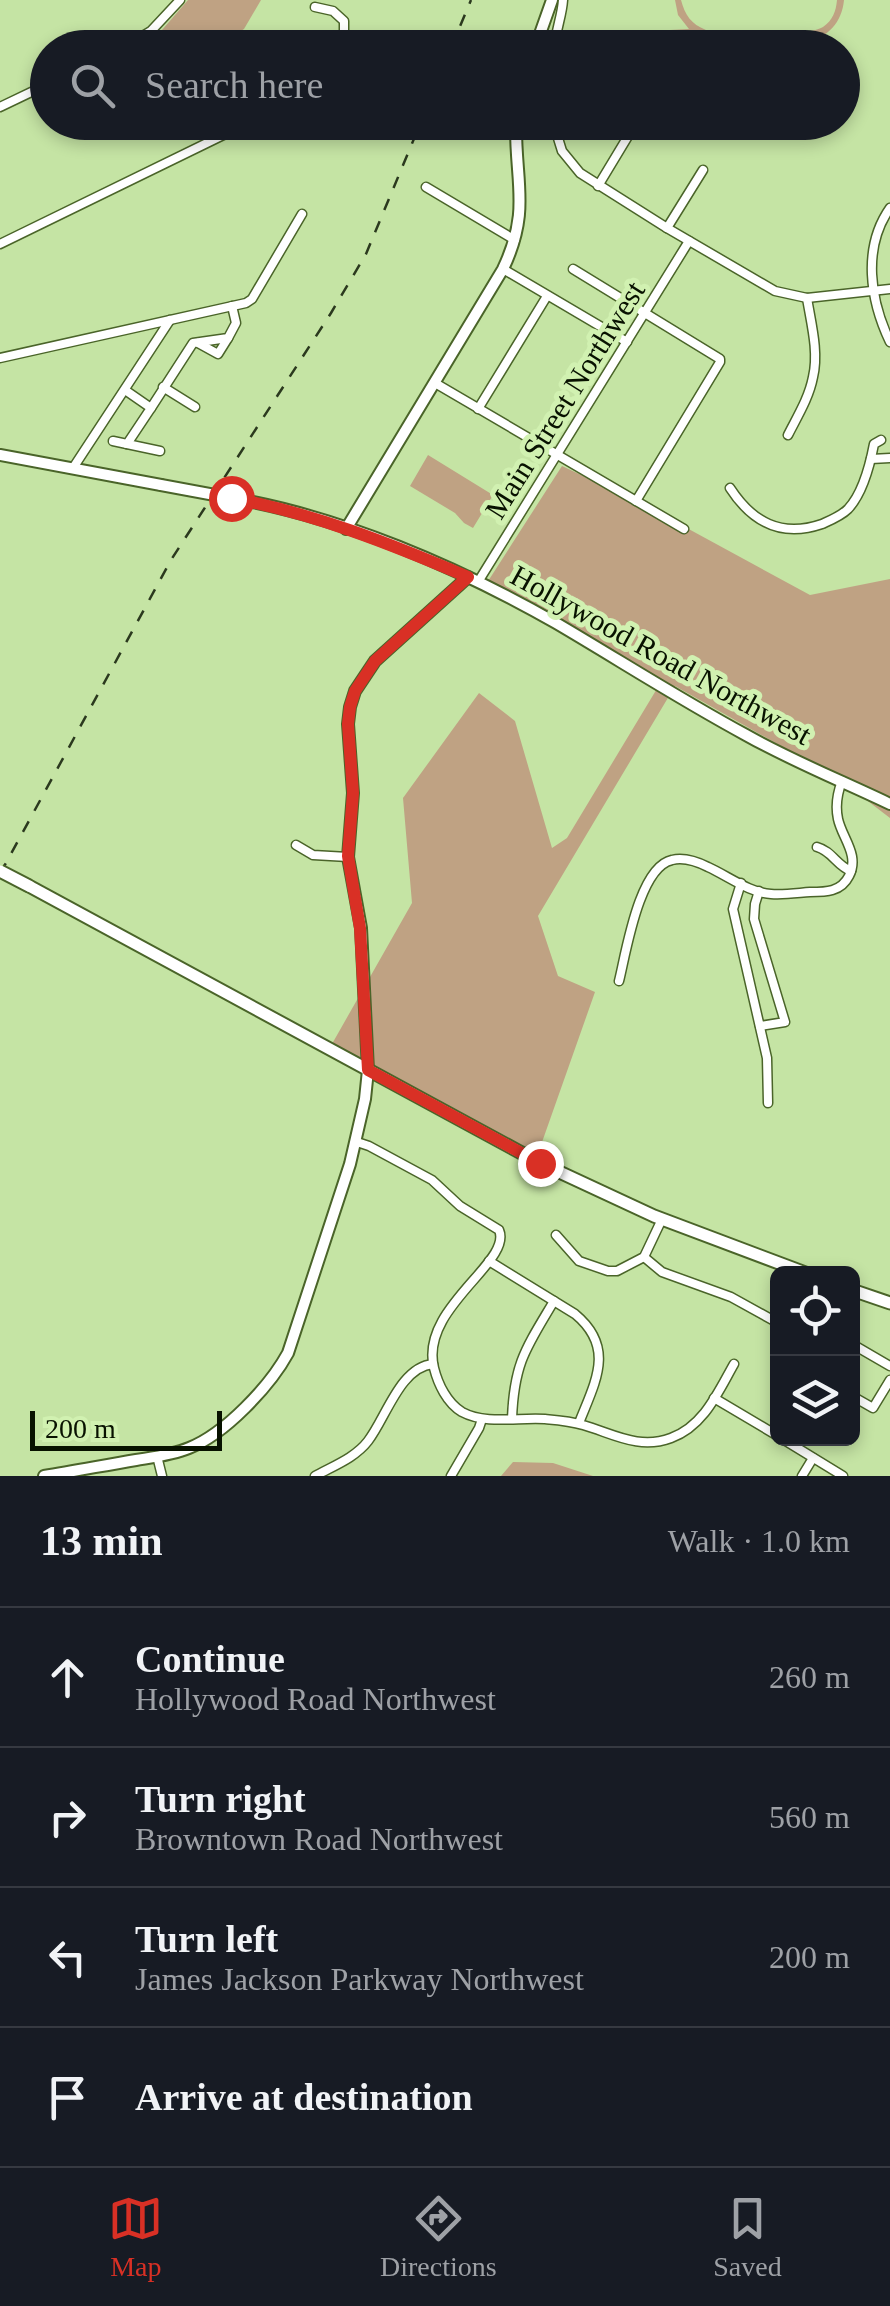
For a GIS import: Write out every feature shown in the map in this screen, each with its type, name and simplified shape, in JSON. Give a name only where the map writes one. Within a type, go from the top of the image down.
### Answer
[{"type":"main road","points":[[0,870],[540,1163],[662,1219],[787,1266]]},
{"type":"main road","points":[[860,1293],[890,1304]]},
{"type":"street","points":[[151,30],[180,0]]},
{"type":"street","points":[[541,30],[552,0]]},
{"type":"street","points":[[557,30],[564,0]]},
{"type":"street","points":[[314,6],[334,11],[344,21],[344,30]]},
{"type":"street","points":[[0,107],[30,93]]},
{"type":"street","points":[[0,244],[213,140]]},
{"type":"street","points":[[346,529],[503,270],[515,240],[522,198],[517,140]]},
{"type":"street","points":[[559,140],[580,174],[775,291],[807,298],[890,289]]},
{"type":"street","points":[[598,186],[626,140]]},
{"type":"street","points":[[667,228],[703,170]]},
{"type":"street","points":[[426,187],[515,240]]},
{"type":"street","points":[[890,208],[874,240],[872,269],[880,316],[890,342]]},
{"type":"street","points":[[0,358],[252,299],[302,214]]},
{"type":"street","name":"Main Street Northwest","points":[[473,580],[558,456],[689,241]]},
{"type":"street","points":[[573,269],[718,356],[720,362],[636,501]]},
{"type":"street","points":[[503,270],[627,342]]},
{"type":"street","points":[[478,409],[547,296]]},
{"type":"street","points":[[788,436],[815,368],[807,298]]},
{"type":"street","points":[[198,342],[218,354],[236,323],[232,306]]},
{"type":"street","points":[[74,468],[170,320]]},
{"type":"street","points":[[127,444],[188,348],[193,343],[228,338]]},
{"type":"street","points":[[434,382],[684,528]]},
{"type":"street","points":[[163,387],[196,407]]},
{"type":"street","points":[[124,390],[151,408]]},
{"type":"street","points":[[730,488],[744,508],[768,524],[799,530],[820,524],[847,510],[854,501],[874,444],[880,440]]},
{"type":"street","points":[[112,441],[160,452]]},
{"type":"street","points":[[0,467],[3,455]]},
{"type":"street","name":"Hollywood Road Northwest","points":[[3,455],[288,510],[407,551],[552,621],[746,736],[890,804]]},
{"type":"street","points":[[871,460],[890,458]]},
{"type":"street","points":[[44,1476],[74,1474],[187,1449],[213,1435],[261,1391],[280,1368],[295,1337],[356,1142],[368,1070],[360,928],[348,856],[353,793],[348,724],[355,691],[375,661],[473,580]]},
{"type":"street","points":[[619,982],[640,898],[665,862],[690,860],[772,894],[830,892],[839,888],[851,871],[853,860],[838,821],[837,795],[842,782]]},
{"type":"street","points":[[296,845],[313,855],[348,856]]},
{"type":"street","points":[[817,847],[851,871]]},
{"type":"street","points":[[741,883],[733,909],[767,1058],[768,1104]]},
{"type":"street","points":[[759,891],[754,919],[785,1022],[760,1026]]},
{"type":"street","points":[[356,1142],[432,1180],[460,1206],[502,1235],[489,1262],[440,1322],[433,1342],[432,1364],[438,1382],[451,1403],[466,1414],[580,1423],[627,1441],[658,1442],[676,1437],[704,1415],[734,1364]]},
{"type":"street","points":[[556,1235],[578,1261],[608,1271],[624,1269],[644,1257],[662,1219]]},
{"type":"street","points":[[644,1257],[662,1272],[731,1296],[770,1318]]},
{"type":"street","points":[[489,1262],[585,1322],[594,1335],[599,1350],[598,1375],[580,1423]]},
{"type":"street","points":[[512,1419],[518,1364],[554,1302]]},
{"type":"street","points":[[860,1349],[890,1366]]},
{"type":"street","points":[[314,1476],[357,1452],[369,1440],[407,1378],[420,1366],[432,1364]]},
{"type":"street","points":[[860,1400],[874,1408],[890,1380]]},
{"type":"street","points":[[714,1398],[770,1432]]},
{"type":"street","points":[[451,1476],[482,1418]]},
{"type":"street","points":[[794,1446],[843,1476]]},
{"type":"street","points":[[157,1456],[162,1476]]},
{"type":"street","points":[[802,1476],[813,1458]]},
{"type":"shaded area","points":[[188,0],[261,0],[242,30],[162,30]]},
{"type":"shaded area","points":[[675,0],[681,0],[689,18],[706,30],[670,30],[689,29],[678,15]]},
{"type":"shaded area","points":[[837,0],[844,0],[840,15],[832,28],[815,30],[829,21]]},
{"type":"shaded area","points":[[428,455],[493,495],[473,528],[410,486]]},
{"type":"shaded area","points":[[562,466],[639,502],[810,595],[890,579],[890,818],[839,779],[675,686],[538,916],[558,976],[595,992],[535,1162],[328,1051],[412,903],[403,798],[479,693],[515,721],[552,848],[567,838],[658,687],[616,660],[483,589]]},
{"type":"shaded area","points":[[513,1462],[553,1463],[593,1476],[501,1476]]},
{"type":"railway","points":[[458,30],[471,0]]},
{"type":"railway","points":[[0,874],[171,560],[366,254],[414,140]]},
{"type":"route","points":[[231,498],[288,510],[346,529],[468,577],[375,661],[355,691],[350,707],[353,793],[348,856],[358,906],[368,1070],[540,1163]]}]
